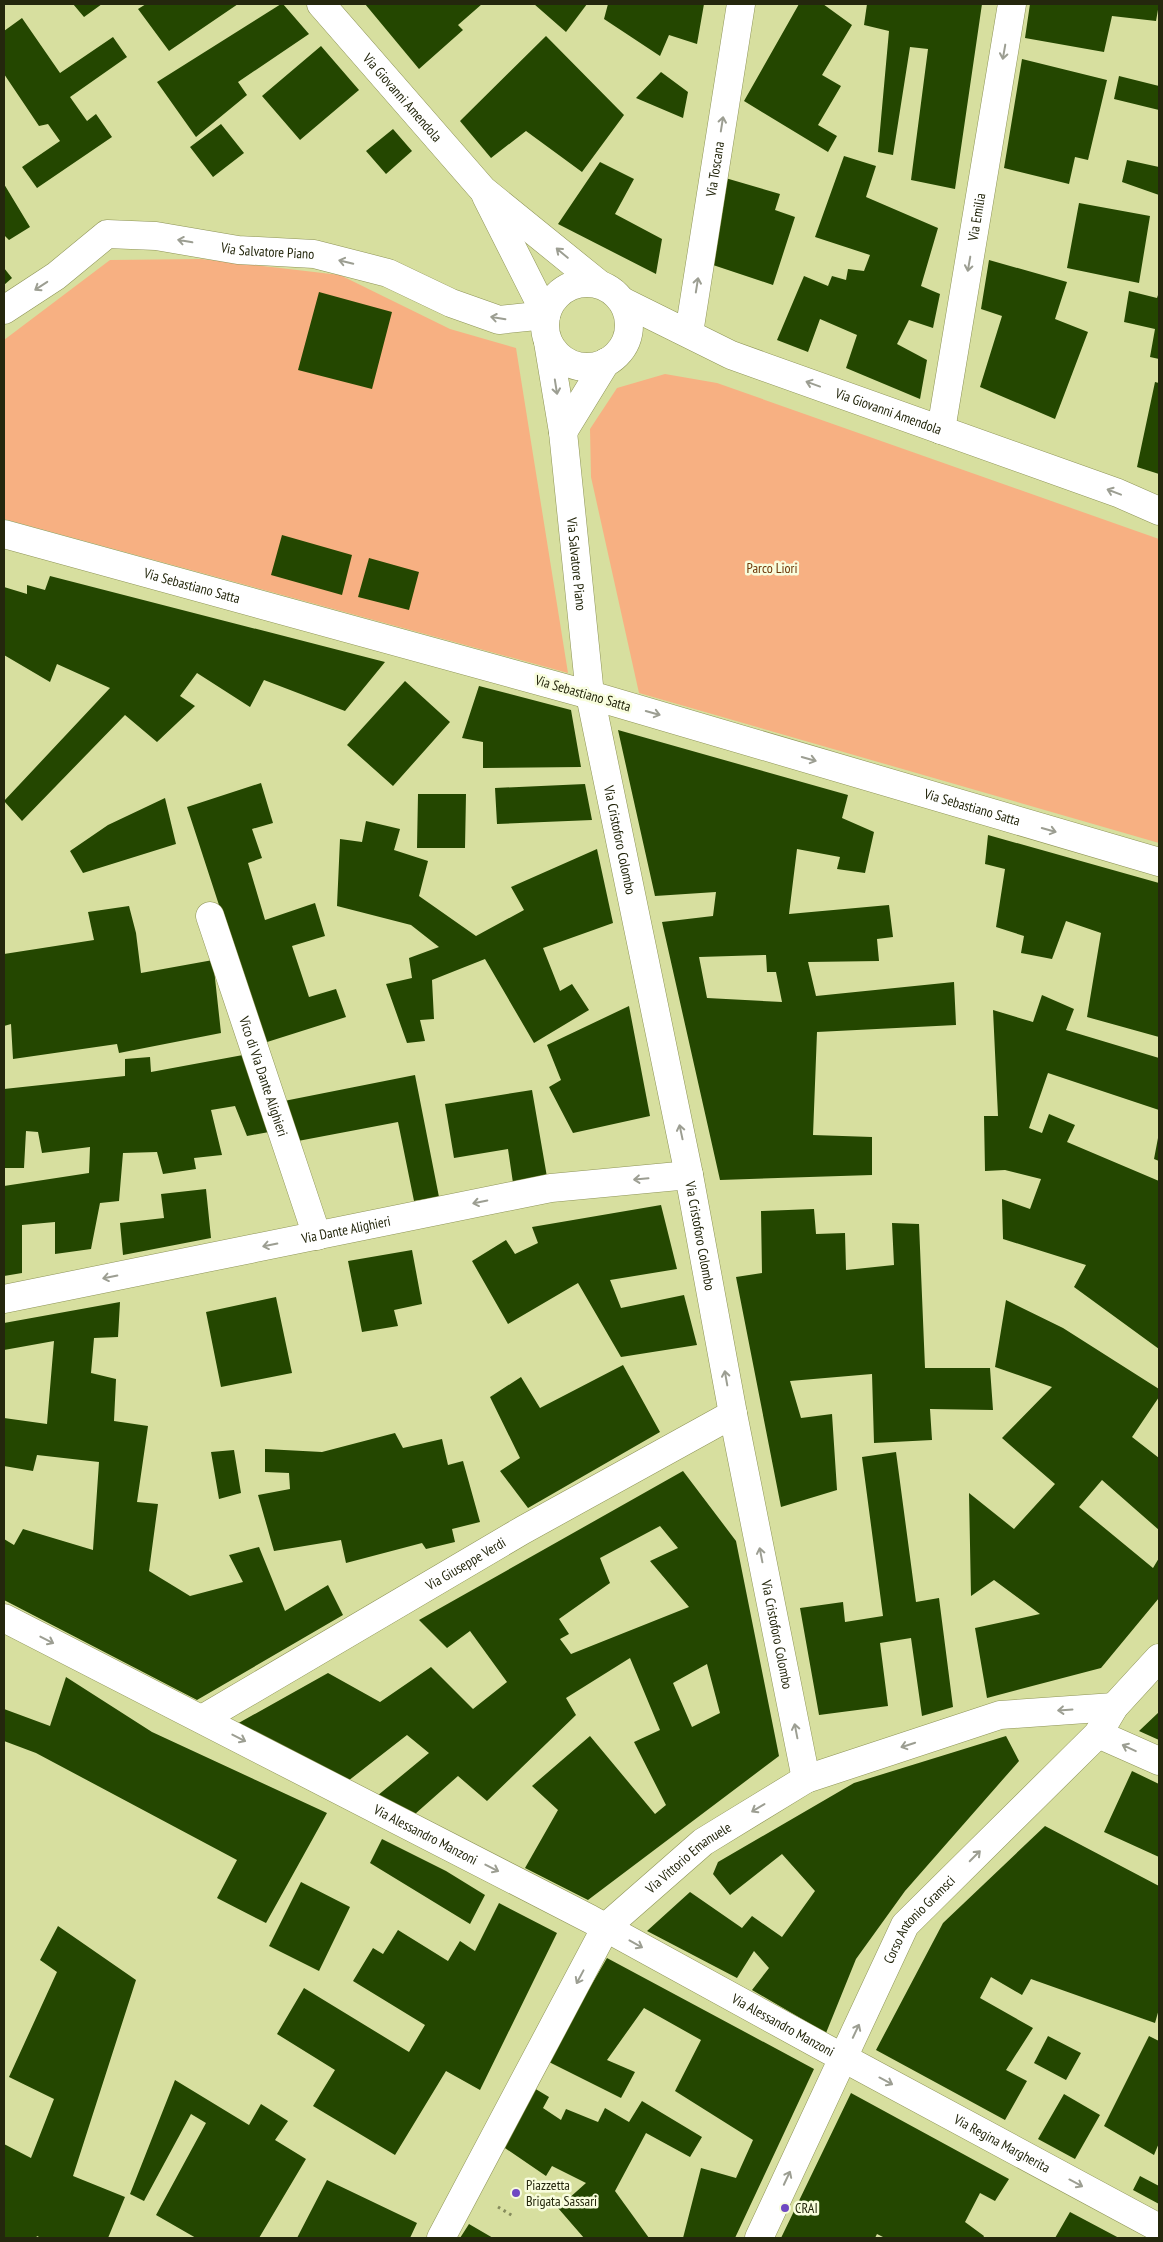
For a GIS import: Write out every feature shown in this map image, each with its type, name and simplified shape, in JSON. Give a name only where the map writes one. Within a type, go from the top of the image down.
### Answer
[{"type":"street","name":"Via Giovanni Amendola","points":[[320,4],[483,190],[599,284]]},
{"type":"street","name":"Via Toscana","points":[[689,333],[741,4]]},
{"type":"street","name":"Via Emilia","points":[[940,430],[1012,4]]},
{"type":"street","name":"Via Giovanni Amendola","points":[[483,190],[546,315]]},
{"type":"street","name":"Via Salvatore Piano","points":[[4,310],[56,276],[107,234],[156,236],[238,250],[314,254],[388,272],[451,303],[499,320],[546,315]]},
{"type":"street","points":[[586,282],[599,284],[612,290],[622,301],[628,314],[629,328],[625,342],[618,354],[606,362],[593,367],[580,366],[566,361],[555,353],[548,342],[545,328],[546,315],[551,302],[560,292],[572,285],[586,282]]},
{"type":"street","name":"Via Giovanni Amendola","points":[[622,301],[732,355],[1118,493],[1159,511]]},
{"type":"street","name":"Via Salvatore Piano","points":[[548,342],[563,432],[590,695]]},
{"type":"street","points":[[563,432],[606,362]]},
{"type":"street","name":"Via Sebastiano Satta","points":[[4,534],[590,695],[1159,862]]},
{"type":"street","name":"Via Cristoforo Colombo","points":[[590,695],[690,1175],[733,1414],[806,1779]]},
{"type":"street","name":"Vico di Via Dante Alighieri","points":[[210,916],[317,1236]]},
{"type":"street","name":"Via Dante Alighieri","points":[[4,1299],[551,1188],[690,1175]]},
{"type":"street","name":"Via Giuseppe Verdi","points":[[202,1719],[523,1530],[733,1414]]},
{"type":"street","name":"Via Alessandro Manzoni","points":[[4,1618],[606,1927],[843,2058]]},
{"type":"street","name":"Corso Antonio Gramsci","points":[[759,2238],[906,1925],[1098,1734],[1114,1707],[1159,1658]]},
{"type":"street","name":"Via Vittorio Emanuele","points":[[441,2238],[606,1927],[702,1842],[806,1779],[1000,1715],[1114,1707]]},
{"type":"street","points":[[1098,1734],[1159,1762]]},
{"type":"street","name":"Via Regina Margherita","points":[[843,2058],[1159,2228]]},
{"type":"green space","points":[[201,259],[340,275],[450,329],[516,348],[568,673],[4,519],[4,340],[110,260]]},
{"type":"green space","name":"Parco Liori","points":[[665,374],[717,383],[1159,539],[1159,843],[639,693],[591,477],[590,429],[617,388]]},
{"type":"building","points":[[73,4],[102,4],[84,17]]},
{"type":"building","points":[[146,4],[238,4],[169,51],[138,9]]},
{"type":"building","points":[[281,4],[309,34],[238,82],[247,95],[196,137],[157,82]]},
{"type":"building","points":[[365,4],[482,4],[458,25],[463,30],[419,69]]},
{"type":"building","points":[[534,4],[587,4],[566,32]]},
{"type":"building","points":[[608,4],[704,4],[697,44],[669,35],[660,56],[604,19]]},
{"type":"building","points":[[799,4],[823,4],[852,25],[822,75],[841,86],[818,125],[837,136],[828,152],[744,101]]},
{"type":"building","points":[[867,4],[982,4],[955,189],[911,180],[928,49],[910,47],[893,155],[878,152],[889,31],[864,25]]},
{"type":"building","points":[[1030,4],[1159,4],[1156,21],[1112,16],[1104,52],[1025,38]]},
{"type":"building","points":[[22,18],[60,73],[113,37],[127,57],[70,97],[87,121],[96,114],[112,137],[37,188],[22,167],[60,141],[48,124],[39,126],[4,74],[4,31]]},
{"type":"building","points":[[546,36],[624,115],[582,172],[526,131],[491,158],[460,121]]},
{"type":"building","points":[[321,46],[359,90],[300,140],[262,96]]},
{"type":"building","points":[[1022,59],[1107,80],[1088,160],[1075,157],[1069,184],[1004,168]]},
{"type":"building","points":[[661,72],[688,92],[683,118],[636,98]]},
{"type":"building","points":[[1119,76],[1159,86],[1159,110],[1114,99]]},
{"type":"building","points":[[221,124],[244,153],[213,177],[190,147]]},
{"type":"building","points":[[393,129],[412,151],[386,174],[366,151]]},
{"type":"building","points":[[844,156],[876,166],[866,197],[938,228],[921,286],[940,294],[933,328],[909,320],[897,344],[927,360],[920,399],[846,368],[857,335],[820,319],[808,352],[777,340],[804,276],[828,286],[832,276],[846,280],[848,269],[864,271],[870,255],[815,237]]},
{"type":"building","points":[[1127,160],[1159,167],[1159,195],[1122,182]]},
{"type":"building","points":[[600,162],[634,179],[615,214],[662,239],[656,274],[558,224]]},
{"type":"building","points":[[722,177],[780,194],[775,210],[795,217],[773,285],[707,263]]},
{"type":"building","points":[[4,184],[30,227],[9,240],[4,235]]},
{"type":"building","points":[[1079,203],[1150,216],[1139,283],[1067,268]]},
{"type":"building","points":[[989,260],[1067,282],[1055,319],[1088,332],[1055,419],[980,387],[1002,316],[981,309]]},
{"type":"building","points":[[4,268],[12,278],[4,285]]},
{"type":"building","points":[[1129,291],[1157,298],[1159,292],[1159,359],[1150,357],[1155,329],[1124,322]]},
{"type":"building","points":[[319,292],[392,312],[372,389],[298,370]]},
{"type":"building","points":[[1155,382],[1159,383],[1159,474],[1137,467]]},
{"type":"building","points":[[282,535],[352,555],[342,595],[271,575]]},
{"type":"building","points":[[369,558],[419,572],[409,610],[358,597]]},
{"type":"building","points":[[50,576],[385,662],[345,711],[264,680],[250,707],[197,673],[180,696],[195,706],[157,742],[125,715],[22,821],[4,801],[110,688],[57,664],[50,682],[4,655],[4,587],[27,594],[27,585],[45,590]]},
{"type":"building","points":[[405,681],[450,722],[393,786],[347,745]]},
{"type":"building","points":[[479,686],[571,710],[581,767],[483,768],[483,742],[462,738]]},
{"type":"building","points":[[618,730],[848,795],[842,818],[874,832],[865,873],[837,869],[840,857],[797,849],[789,914],[889,905],[893,937],[877,939],[879,961],[808,962],[816,996],[954,982],[956,1025],[817,1032],[813,1135],[872,1137],[872,1175],[720,1180],[662,922],[713,916],[716,892],[655,896]],"holes":[[[766,955],[767,972],[776,972],[782,1002],[707,998],[699,957]]]},
{"type":"building","points":[[261,783],[273,823],[252,829],[262,858],[248,863],[265,920],[315,903],[325,936],[292,946],[309,997],[336,989],[346,1017],[264,1043],[187,807]]},
{"type":"building","points":[[585,784],[592,820],[497,824],[495,788]]},
{"type":"building","points":[[418,794],[466,794],[465,848],[417,848]]},
{"type":"building","points":[[165,798],[176,844],[83,873],[70,851],[108,825]]},
{"type":"building","points":[[366,821],[400,829],[394,850],[428,861],[419,896],[476,936],[524,910],[511,887],[597,849],[613,923],[543,948],[560,991],[572,984],[589,1010],[534,1043],[485,959],[432,980],[434,1019],[420,1020],[425,1041],[407,1043],[386,984],[412,978],[409,958],[439,947],[411,925],[337,906],[340,839],[362,842]]},
{"type":"building","points":[[988,835],[1159,883],[1159,1037],[1087,1017],[1101,933],[1066,921],[1052,959],[1021,953],[1024,936],[996,927],[1005,869],[985,864]]},
{"type":"building","points":[[129,906],[136,933],[141,973],[213,960],[221,1033],[119,1053],[117,1044],[13,1059],[11,1024],[4,1026],[4,954],[94,940],[88,912]]},
{"type":"building","points":[[1042,995],[1074,1009],[1066,1030],[1159,1058],[1159,1110],[1048,1073],[1029,1128],[1042,1133],[1049,1114],[1075,1125],[1067,1142],[1159,1181],[1159,1349],[1074,1287],[1086,1265],[1003,1239],[1002,1199],[1030,1209],[1041,1179],[1005,1170],[985,1171],[984,1116],[998,1116],[993,1010],[1033,1022]]},
{"type":"building","points":[[629,1006],[650,1116],[573,1133],[549,1087],[561,1080],[547,1045]]},
{"type":"building","points":[[243,1055],[269,1132],[247,1136],[235,1106],[211,1110],[222,1155],[194,1158],[196,1169],[163,1174],[157,1152],[123,1153],[119,1201],[100,1203],[91,1249],[55,1254],[55,1222],[22,1225],[22,1273],[4,1276],[4,1186],[89,1173],[90,1147],[42,1153],[38,1132],[26,1131],[24,1168],[4,1168],[4,1089],[125,1076],[125,1059],[150,1057],[151,1072]]},
{"type":"building","points":[[415,1075],[439,1197],[414,1201],[398,1122],[298,1141],[284,1101]]},
{"type":"building","points":[[532,1090],[547,1177],[513,1183],[508,1149],[454,1158],[445,1104]]},
{"type":"building","points":[[1159,1138],[1159,1161],[1154,1159]]},
{"type":"building","points":[[206,1189],[211,1238],[123,1255],[120,1223],[164,1218],[161,1194]]},
{"type":"building","points":[[661,1205],[677,1269],[610,1280],[621,1308],[684,1295],[697,1345],[621,1357],[578,1283],[508,1324],[472,1261],[506,1240],[515,1254],[538,1243],[532,1227]]},
{"type":"building","points":[[814,1209],[816,1234],[845,1233],[846,1270],[894,1265],[892,1223],[919,1224],[925,1368],[990,1368],[993,1410],[930,1409],[932,1440],[874,1443],[872,1374],[790,1381],[801,1418],[832,1414],[837,1490],[781,1507],[736,1277],[762,1273],[761,1211]]},
{"type":"building","points":[[412,1250],[422,1304],[394,1310],[398,1326],[362,1332],[348,1261]]},
{"type":"building","points":[[276,1297],[292,1373],[221,1387],[206,1312]]},
{"type":"building","points":[[1006,1300],[1063,1328],[1159,1389],[1159,1397],[1132,1437],[1159,1458],[1159,1530],[1102,1480],[1079,1507],[1153,1568],[1159,1558],[1159,1598],[1101,1668],[987,1698],[975,1628],[1040,1614],[994,1580],[971,1596],[969,1493],[1014,1529],[1055,1484],[1002,1438],[1052,1387],[995,1367]]},
{"type":"building","points":[[120,1302],[118,1337],[94,1338],[91,1373],[116,1379],[114,1421],[148,1426],[137,1502],[158,1504],[149,1571],[190,1596],[243,1582],[229,1555],[259,1547],[285,1611],[328,1585],[343,1615],[197,1700],[4,1600],[4,1539],[14,1545],[23,1529],[93,1550],[99,1462],[37,1455],[33,1471],[4,1466],[4,1418],[47,1424],[54,1341],[4,1350],[4,1323]]},
{"type":"building","points":[[623,1365],[660,1432],[528,1508],[500,1471],[520,1458],[490,1397],[521,1377],[540,1408]]},
{"type":"building","points":[[395,1433],[403,1448],[442,1439],[448,1465],[463,1461],[480,1522],[452,1529],[455,1542],[426,1549],[422,1543],[346,1563],[341,1540],[274,1551],[258,1495],[290,1489],[289,1473],[265,1472],[265,1449],[322,1452]]},
{"type":"building","points":[[234,1450],[241,1493],[219,1499],[211,1452]]},
{"type":"building","points":[[896,1452],[916,1602],[939,1598],[953,1707],[922,1716],[911,1638],[880,1643],[888,1706],[819,1715],[800,1608],[843,1602],[845,1622],[883,1616],[862,1457]]},
{"type":"building","points":[[683,1471],[736,1541],[779,1756],[588,1900],[525,1868],[558,1810],[532,1786],[590,1736],[655,1814],[666,1805],[634,1742],[660,1730],[630,1658],[566,1698],[576,1715],[487,1801],[458,1776],[415,1814],[377,1796],[429,1753],[407,1735],[348,1781],[235,1725],[328,1673],[380,1702],[431,1667],[473,1709],[507,1682],[470,1631],[447,1648],[419,1620]],"holes":[[[660,1526],[678,1548],[650,1561],[689,1607],[571,1654],[560,1639],[569,1634],[559,1619],[610,1583],[600,1558]],[[707,1664],[720,1713],[692,1727],[673,1683]]]},
{"type":"building","points":[[66,1677],[152,1732],[327,1813],[266,1923],[217,1898],[237,1860],[36,1753],[4,1741],[4,1709],[50,1726]]},
{"type":"building","points":[[1159,1712],[1159,1740],[1139,1731]]},
{"type":"building","points":[[1006,1736],[1019,1761],[905,1891],[856,1959],[826,2033],[752,1990],[769,1968],[754,1951],[737,1978],[647,1931],[690,1892],[742,1928],[752,1916],[782,1937],[815,1891],[782,1854],[730,1895],[713,1874],[718,1862],[854,1783]]},
{"type":"building","points":[[1132,1771],[1159,1784],[1159,1857],[1104,1832]]},
{"type":"building","points":[[1045,1826],[1159,1886],[1159,2009],[1155,2023],[1031,1979],[1022,1995],[991,1977],[980,1998],[1033,2028],[1006,2070],[1027,2081],[1005,2120],[876,2050],[943,1923]]},
{"type":"building","points":[[382,1839],[446,1871],[485,1895],[470,1924],[370,1863]]},
{"type":"building","points":[[301,1882],[350,1907],[319,1971],[269,1946]]},
{"type":"building","points":[[499,1903],[557,1933],[480,2090],[446,2071],[395,2155],[313,2106],[335,2070],[277,2034],[304,1988],[409,2052],[425,2025],[353,1981],[373,1948],[383,1954],[398,1930],[448,1961],[460,1941],[475,1951]]},
{"type":"building","points":[[58,1926],[136,1980],[73,2176],[125,2197],[108,2238],[41,2238],[37,2236],[36,2238],[4,2238],[4,2144],[31,2158],[54,2099],[9,2077],[57,1972],[40,1960]]},
{"type":"building","points":[[607,1958],[814,2069],[735,2238],[683,2238],[701,2168],[736,2178],[753,2140],[675,2091],[701,2040],[644,2008],[607,2060],[635,2072],[621,2098],[547,2061]]},
{"type":"building","points":[[1048,2036],[1081,2053],[1066,2080],[1034,2063]]},
{"type":"building","points":[[1149,2036],[1159,2041],[1159,2143],[1154,2155],[1104,2126]]},
{"type":"building","points":[[175,2080],[249,2125],[261,2104],[288,2121],[275,2140],[306,2159],[259,2238],[196,2238],[156,2215],[206,2123],[191,2114],[144,2201],[130,2194]]},
{"type":"building","points":[[534,2088],[549,2097],[543,2108],[561,2120],[566,2109],[598,2122],[605,2108],[629,2122],[642,2101],[702,2137],[690,2157],[646,2133],[615,2191],[649,2238],[584,2238],[558,2208],[586,2183],[552,2166],[546,2176],[502,2146]]},
{"type":"building","points":[[851,2093],[1009,2179],[995,2201],[980,2193],[965,2222],[984,2236],[983,2238],[885,2238],[877,2234],[875,2238],[781,2238]]},
{"type":"building","points":[[1064,2094],[1100,2115],[1075,2159],[1038,2139]]},
{"type":"building","points":[[1140,2176],[1159,2186],[1159,2204],[1133,2190]]},
{"type":"building","points":[[327,2180],[417,2223],[410,2238],[297,2238]]},
{"type":"building","points":[[1070,2212],[1119,2238],[1055,2238]]},
{"type":"building","points":[[469,2224],[493,2238],[460,2238]]},
{"type":"place","name":"Piazzetta Brigata Sassari","points":[[516,2193]]},
{"type":"place","name":"CRAI","points":[[785,2208]]}]
